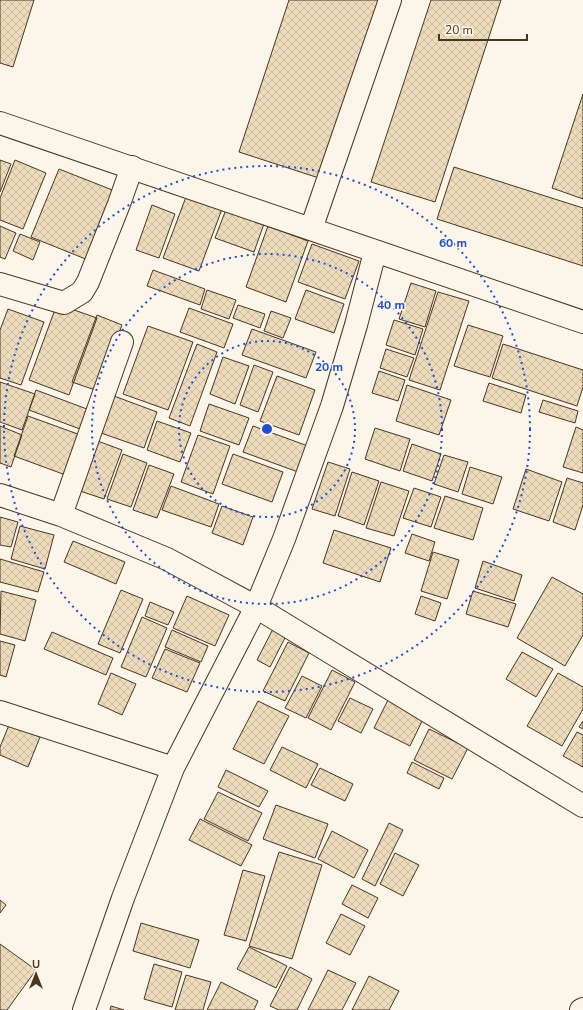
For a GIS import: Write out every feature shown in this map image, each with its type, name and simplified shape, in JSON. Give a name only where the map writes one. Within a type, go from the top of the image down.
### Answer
[{"type":"street","points":[[311,229],[390,0]]},
{"type":"street","points":[[0,123],[583,322]]},
{"type":"street","points":[[0,284],[64,303],[82,292],[88,282],[132,167]]},
{"type":"street","points":[[84,1010],[123,898],[173,768],[256,606],[297,505],[332,406],[356,325],[375,252]]},
{"type":"street","points":[[61,515],[122,342]]},
{"type":"street","points":[[0,495],[61,515],[167,559],[256,606],[583,806]]},
{"type":"street","points":[[0,712],[173,768]]},
{"type":"building","points":[[0,0],[34,0],[13,67],[0,63]]},
{"type":"building","points":[[289,0],[387,0],[328,181],[239,152]]},
{"type":"building","points":[[431,0],[501,0],[435,202],[371,182]]},
{"type":"building","points":[[583,94],[583,199],[552,188]]},
{"type":"building","points":[[0,160],[11,164],[0,192]]},
{"type":"building","points":[[15,160],[46,173],[23,229],[0,220],[0,198]]},
{"type":"building","points":[[454,167],[583,208],[583,266],[437,219]]},
{"type":"building","points":[[59,169],[120,193],[93,262],[31,237]]},
{"type":"building","points":[[186,197],[222,209],[199,271],[163,258]]},
{"type":"building","points":[[152,205],[175,214],[159,258],[136,250]]},
{"type":"building","points":[[227,207],[265,221],[254,252],[215,238]]},
{"type":"building","points":[[0,226],[16,233],[5,259],[0,257]]},
{"type":"building","points":[[268,226],[308,241],[286,302],[246,287]]},
{"type":"building","points":[[20,234],[40,242],[33,260],[13,251]]},
{"type":"building","points":[[312,244],[359,261],[345,299],[298,282]]},
{"type":"building","points":[[153,270],[205,289],[200,305],[147,286]]},
{"type":"building","points":[[411,283],[436,291],[425,327],[399,319]]},
{"type":"building","points":[[207,290],[236,300],[229,319],[201,309]]},
{"type":"building","points":[[306,290],[344,304],[334,333],[295,319]]},
{"type":"building","points":[[438,292],[469,301],[440,390],[409,380]]},
{"type":"building","points":[[57,304],[97,318],[69,395],[29,380]]},
{"type":"building","points":[[238,305],[265,314],[260,328],[233,318]]},
{"type":"building","points":[[189,308],[233,324],[224,348],[180,332]]},
{"type":"building","points":[[8,309],[44,322],[21,385],[0,378],[0,330]]},
{"type":"building","points":[[271,311],[291,318],[283,338],[264,331]]},
{"type":"building","points":[[97,315],[122,325],[98,391],[72,382]]},
{"type":"building","points":[[394,320],[423,329],[415,355],[386,345]]},
{"type":"building","points":[[468,325],[503,336],[490,377],[454,366]]},
{"type":"building","points":[[148,326],[193,342],[168,410],[123,394]]},
{"type":"building","points":[[252,329],[316,352],[306,378],[242,355]]},
{"type":"building","points":[[197,344],[217,352],[190,426],[169,418]]},
{"type":"building","points":[[503,344],[583,370],[583,387],[577,406],[492,378]]},
{"type":"building","points":[[386,349],[414,358],[407,377],[380,368]]},
{"type":"building","points":[[223,357],[249,366],[235,404],[210,394]]},
{"type":"building","points":[[254,365],[273,372],[258,412],[240,405]]},
{"type":"building","points":[[379,371],[405,380],[398,401],[372,393]]},
{"type":"building","points":[[277,376],[315,390],[299,435],[260,421]]},
{"type":"building","points":[[0,382],[35,394],[22,430],[0,422]]},
{"type":"building","points":[[489,383],[526,395],[521,413],[483,401]]},
{"type":"building","points":[[407,385],[451,400],[439,435],[396,421]]},
{"type":"building","points":[[36,390],[95,412],[88,432],[29,410]]},
{"type":"building","points":[[114,396],[157,412],[144,448],[101,433]]},
{"type":"building","points":[[543,400],[578,411],[575,423],[539,412]]},
{"type":"building","points":[[209,404],[249,418],[239,445],[200,431]]},
{"type":"building","points":[[28,416],[86,437],[71,477],[14,456]]},
{"type":"building","points":[[157,421],[191,433],[180,462],[147,450]]},
{"type":"building","points":[[0,426],[22,435],[11,467],[0,463]]},
{"type":"building","points":[[253,426],[308,446],[298,472],[243,452]]},
{"type":"building","points":[[576,427],[583,430],[583,473],[563,467]]},
{"type":"building","points":[[375,428],[410,439],[400,471],[365,459]]},
{"type":"building","points":[[198,435],[230,446],[213,494],[181,482]]},
{"type":"building","points":[[95,440],[122,450],[104,499],[77,490]]},
{"type":"building","points":[[412,444],[441,454],[432,481],[403,471]]},
{"type":"building","points":[[123,454],[147,463],[131,507],[107,499]]},
{"type":"building","points":[[233,454],[283,472],[272,502],[222,484]]},
{"type":"building","points":[[444,455],[468,462],[458,492],[434,484]]},
{"type":"building","points":[[328,462],[350,469],[335,516],[312,509]]},
{"type":"building","points":[[149,465],[174,474],[157,518],[133,510]]},
{"type":"building","points":[[470,467],[502,477],[493,504],[462,494]]},
{"type":"building","points":[[526,469],[562,482],[549,521],[513,509]]},
{"type":"building","points":[[352,472],[379,481],[364,525],[338,516]]},
{"type":"building","points":[[567,478],[583,483],[583,505],[575,530],[553,522]]},
{"type":"building","points":[[381,482],[409,491],[394,536],[366,528]]},
{"type":"building","points":[[171,486],[219,504],[211,527],[162,510]]},
{"type":"building","points":[[414,488],[441,497],[431,527],[403,518]]},
{"type":"building","points":[[445,496],[483,508],[473,540],[434,528]]},
{"type":"building","points":[[222,506],[253,517],[243,545],[212,533]]},
{"type":"building","points":[[0,517],[18,522],[11,547],[0,545]]},
{"type":"building","points":[[20,526],[54,535],[45,569],[11,559]]},
{"type":"building","points":[[334,530],[391,548],[380,582],[323,563]]},
{"type":"building","points":[[412,534],[435,542],[429,561],[405,553]]},
{"type":"building","points":[[73,541],[125,562],[116,584],[64,562]]},
{"type":"building","points":[[433,552],[459,560],[447,599],[421,591]]},
{"type":"building","points":[[0,559],[44,572],[38,592],[0,582]]},
{"type":"building","points":[[483,561],[522,575],[514,601],[475,588]]},
{"type":"building","points":[[552,577],[583,594],[583,635],[565,666],[517,638]]},
{"type":"building","points":[[121,590],[143,599],[120,653],[98,644]]},
{"type":"building","points":[[1,591],[36,600],[25,641],[0,634]]},
{"type":"building","points":[[473,591],[516,604],[508,627],[466,614]]},
{"type":"building","points":[[187,596],[229,615],[215,646],[173,628]]},
{"type":"building","points":[[421,596],[441,603],[435,621],[415,614]]},
{"type":"building","points":[[150,602],[174,612],[168,625],[145,616]]},
{"type":"building","points":[[142,617],[167,628],[146,677],[121,667]]},
{"type":"building","points":[[275,625],[288,632],[270,667],[257,660]]},
{"type":"building","points":[[172,630],[208,646],[201,662],[165,647]]},
{"type":"building","points":[[52,632],[113,658],[106,675],[44,649]]},
{"type":"building","points":[[0,641],[15,645],[6,677],[0,675]]},
{"type":"building","points":[[288,642],[309,653],[285,701],[263,691]]},
{"type":"building","points":[[165,649],[200,663],[187,692],[152,678]]},
{"type":"building","points":[[522,652],[553,669],[536,697],[506,679]]},
{"type":"building","points":[[332,670],[355,682],[331,730],[308,718]]},
{"type":"building","points":[[111,673],[136,684],[122,715],[98,704]]},
{"type":"building","points":[[558,673],[583,687],[583,709],[562,746],[527,726]]},
{"type":"building","points":[[302,676],[322,686],[306,718],[285,708]]},
{"type":"building","points":[[350,698],[373,709],[361,733],[338,721]]},
{"type":"building","points":[[388,700],[424,717],[410,746],[374,728]]},
{"type":"building","points":[[258,701],[289,716],[264,764],[233,749]]},
{"type":"building","points":[[583,721],[583,729],[579,727]]},
{"type":"building","points":[[9,725],[40,737],[28,767],[0,755],[0,747]]},
{"type":"building","points":[[429,729],[468,748],[452,779],[414,760]]},
{"type":"building","points":[[577,732],[583,735],[583,767],[563,756]]},
{"type":"building","points":[[282,747],[318,764],[306,788],[270,770]]},
{"type":"building","points":[[412,762],[444,778],[439,789],[407,773]]},
{"type":"building","points":[[320,768],[353,784],[345,801],[311,785]]},
{"type":"building","points":[[226,770],[268,791],[259,807],[218,787]]},
{"type":"building","points":[[218,792],[262,813],[248,841],[204,819]]},
{"type":"building","points":[[276,805],[328,824],[315,858],[263,839]]},
{"type":"building","points":[[200,819],[252,845],[241,866],[189,840]]},
{"type":"building","points":[[389,823],[403,830],[375,886],[362,879]]},
{"type":"building","points":[[332,831],[368,850],[354,878],[318,859]]},
{"type":"building","points":[[279,852],[322,865],[292,959],[249,946]]},
{"type":"building","points":[[395,853],[419,865],[403,896],[380,884]]},
{"type":"building","points":[[243,870],[265,876],[246,941],[224,935]]},
{"type":"building","points":[[352,885],[378,898],[368,918],[342,904]]},
{"type":"building","points":[[0,900],[6,905],[0,913]]},
{"type":"building","points":[[341,914],[365,926],[350,955],[326,943]]},
{"type":"building","points":[[141,923],[199,940],[190,968],[133,951]]},
{"type":"building","points":[[0,944],[36,970],[7,1010],[0,1010]]},
{"type":"building","points":[[249,947],[287,966],[276,988],[237,969]]},
{"type":"building","points":[[154,964],[182,972],[172,1007],[144,999]]},
{"type":"building","points":[[290,967],[312,979],[297,1010],[279,1010],[270,1006]]},
{"type":"building","points":[[328,970],[356,983],[342,1010],[308,1010]]},
{"type":"building","points":[[186,975],[211,982],[203,1010],[175,1010]]},
{"type":"building","points":[[369,976],[399,991],[389,1010],[352,1010]]},
{"type":"building","points":[[221,982],[258,1001],[254,1010],[207,1010]]},
{"type":"building","points":[[111,1006],[124,1010],[110,1010]]}]
